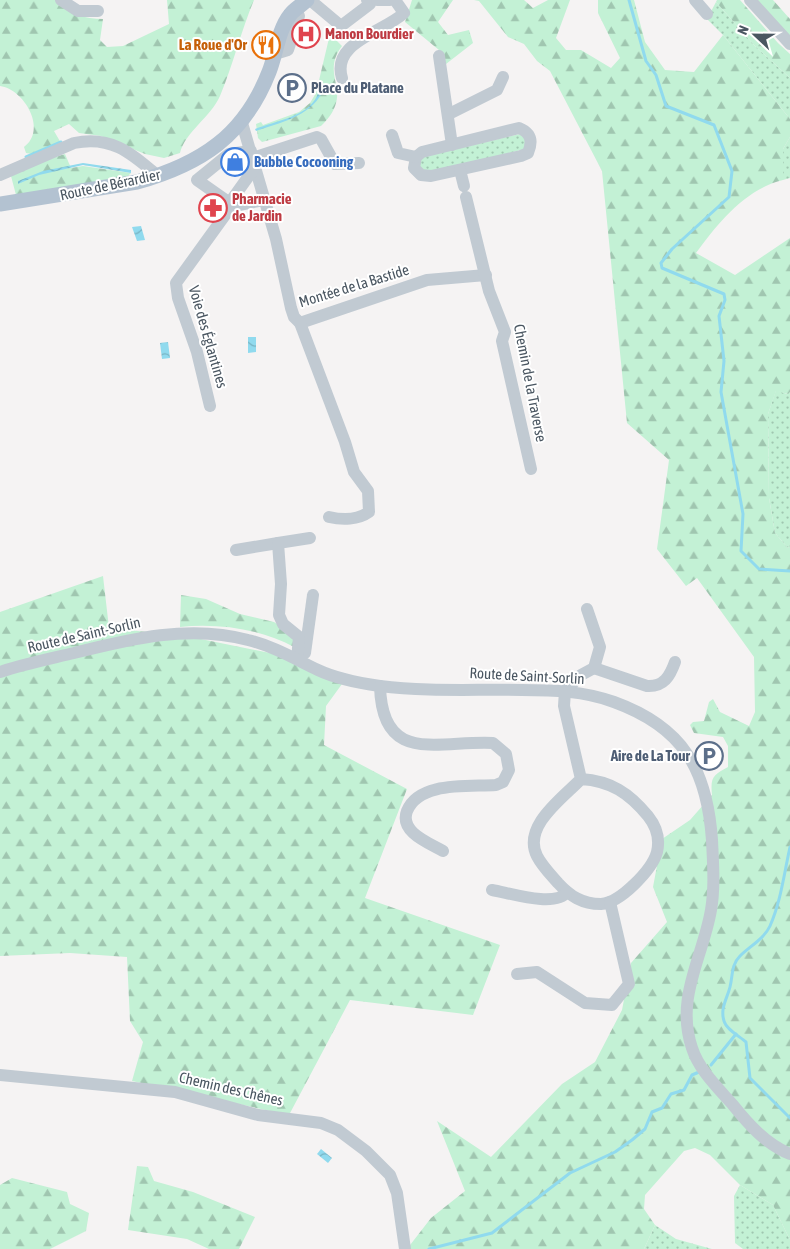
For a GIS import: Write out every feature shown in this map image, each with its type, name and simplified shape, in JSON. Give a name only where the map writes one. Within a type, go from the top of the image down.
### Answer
[{"type":"main road","name":"Route de Bérardier","points":[[0,204],[101,189],[158,176],[203,156],[228,137],[242,122],[258,96],[287,21],[305,3]]},
{"type":"street","points":[[61,0],[78,11],[98,11]]},
{"type":"street","points":[[305,3],[340,26],[370,4],[367,0]]},
{"type":"street","points":[[377,0],[390,0]]},
{"type":"street","points":[[342,78],[339,70],[342,58],[351,46],[397,20],[404,13],[395,0]]},
{"type":"street","points":[[695,0],[707,14]]},
{"type":"street","points":[[750,0],[790,44]]},
{"type":"street","points":[[439,56],[452,144]]},
{"type":"street","points":[[449,114],[497,90],[503,77]]},
{"type":"street","name":"Montée de la Bastide","points":[[242,122],[278,248],[291,308],[294,317],[300,323],[427,280],[486,276]]},
{"type":"street","points":[[519,128],[528,133],[531,139],[528,153],[521,156],[431,176],[420,176],[414,168],[416,157],[422,152],[452,144],[519,128]]},
{"type":"street","points":[[392,135],[398,153],[416,157]]},
{"type":"street","points":[[264,200],[234,206],[197,180],[229,154],[253,158],[318,137],[335,164],[359,162]]},
{"type":"street","points":[[0,175],[74,143],[96,141],[130,151],[158,176]]},
{"type":"street","points":[[234,206],[233,198],[253,158]]},
{"type":"street","points":[[460,170],[486,276]]},
{"type":"street","name":"Voie des Églantines","points":[[210,406],[197,352],[178,298],[176,283],[228,211],[234,206]]},
{"type":"street","name":"Chemin de la Traverse","points":[[486,276],[505,332],[502,341],[531,469]]},
{"type":"street","points":[[300,323],[345,442],[351,464],[368,491],[370,499],[369,512],[365,515],[341,520],[329,517]]},
{"type":"street","points":[[236,550],[310,538]]},
{"type":"street","points":[[278,543],[281,584],[279,615],[283,624],[299,636],[300,661]]},
{"type":"street","points":[[300,661],[313,595]]},
{"type":"street","points":[[581,780],[564,706],[565,691],[580,676],[594,668],[600,647],[587,609]]},
{"type":"street","name":"Route de Saint-Sorlin","points":[[0,672],[134,638],[192,633],[220,634],[246,639],[347,680],[380,686],[565,691],[613,701],[641,714],[676,739],[697,767],[708,801],[714,875],[710,912],[689,988],[687,1012],[692,1048],[708,1076],[744,1118],[765,1140],[790,1154]]},
{"type":"street","points":[[594,668],[647,686],[655,686],[670,676],[675,662]]},
{"type":"street","points":[[380,686],[386,724],[394,733],[414,742],[434,746],[492,743],[506,754],[508,770],[503,782],[496,785],[441,789],[422,793],[410,804],[406,814],[409,828],[423,840],[443,851]]},
{"type":"street","points":[[581,780],[607,783],[617,788],[647,815],[657,834],[656,854],[650,865],[628,890],[610,902],[582,901],[567,892],[536,855],[534,841],[539,824],[581,780]]},
{"type":"street","points":[[492,890],[548,901],[564,896],[567,892]]},
{"type":"street","points":[[517,974],[537,972],[585,1003],[612,1005],[629,984],[610,902]]},
{"type":"street","name":"Chemin des Chênes","points":[[0,1075],[175,1092],[258,1114],[321,1123],[338,1130],[366,1150],[390,1176],[397,1193],[405,1249]]},
{"type":"green space","points":[[0,0],[57,0],[67,9],[78,15],[103,19],[100,40],[107,47],[123,46],[169,24],[167,0],[254,0],[225,84],[216,104],[192,131],[180,153],[164,158],[145,154],[101,136],[79,133],[69,124],[54,131],[61,143],[32,154],[26,153],[24,147],[31,140],[34,131],[30,111],[17,94],[0,86]]},
{"type":"green space","points":[[412,0],[453,0],[438,22],[448,35],[469,30],[473,43],[446,64],[439,50],[405,22]]},
{"type":"green space","points":[[474,0],[524,0],[533,8],[548,0],[570,0],[556,38],[566,50],[581,50],[611,68],[620,58],[598,13],[598,0],[634,0],[645,42],[665,70],[694,72],[723,35],[790,119],[790,137],[783,149],[783,180],[769,184],[745,199],[723,219],[696,253],[735,275],[790,238],[790,392],[788,394],[776,391],[768,414],[769,498],[775,533],[788,548],[790,545],[790,1240],[773,1205],[740,1185],[710,1155],[695,1148],[684,1151],[645,1195],[644,1209],[655,1225],[644,1249],[407,1249],[431,1218],[465,1191],[437,1121],[491,1157],[562,1084],[595,1062],[622,1010],[631,963],[667,922],[653,887],[662,839],[690,820],[712,795],[712,780],[714,777],[728,767],[728,746],[723,737],[694,733],[690,725],[693,722],[704,721],[709,702],[713,699],[720,712],[749,726],[755,712],[754,657],[697,578],[686,586],[657,549],[669,460],[627,423],[602,171],[550,71],[537,61],[524,44],[508,37],[479,1]]},
{"type":"green space","points":[[717,0],[740,0],[790,54],[790,78],[754,45],[716,2]]},
{"type":"green space","points":[[757,0],[773,0],[790,19],[790,37]]},
{"type":"green space","points":[[716,2],[754,45],[790,78],[790,119],[723,35],[707,19]]},
{"type":"green space","points":[[330,34],[342,46],[334,62],[337,96],[332,113],[321,126],[262,142],[258,138],[256,124],[261,122],[263,125],[299,112],[310,103],[316,93]]},
{"type":"green space","points":[[520,134],[525,138],[525,149],[426,174],[418,168],[422,157]]},
{"type":"green space","points":[[790,137],[790,178],[783,180],[783,149]]},
{"type":"green space","points":[[65,154],[71,168],[83,166],[131,173],[127,177],[16,195],[11,176],[34,163]]},
{"type":"green space","points":[[776,390],[787,394],[790,392],[790,545],[788,548],[775,533],[769,498],[768,414]]},
{"type":"green space","points":[[103,576],[109,628],[186,636],[275,654],[342,684],[326,706],[324,745],[407,789],[365,898],[500,945],[473,1015],[350,1000],[289,1115],[132,1081],[143,1042],[130,1021],[127,957],[70,953],[0,956],[0,612]]},
{"type":"green space","points":[[181,595],[206,599],[240,614],[274,622],[292,634],[294,647],[268,636],[239,629],[209,626],[180,627]]},
{"type":"green space","points":[[137,1166],[148,1167],[154,1181],[193,1192],[255,1217],[239,1249],[209,1249],[187,1239],[128,1230]]},
{"type":"green space","points":[[12,1178],[67,1192],[70,1204],[89,1213],[86,1231],[50,1249],[0,1249],[0,1185]]},
{"type":"green space","points":[[740,1185],[773,1205],[790,1240],[790,1249],[743,1249],[735,1243],[734,1196]]},
{"type":"green space","points":[[655,1225],[676,1239],[712,1249],[644,1249]]},
{"type":"water","points":[[320,85],[322,93],[309,108],[284,122],[256,131],[255,129],[298,114],[306,109],[317,96]]},
{"type":"water","points":[[83,163],[131,170],[131,173],[83,165],[39,175],[18,184],[18,181],[43,171]]},
{"type":"water","points":[[141,226],[145,240],[137,241],[132,227]]},
{"type":"water","points":[[248,337],[256,337],[256,352],[248,353]]},
{"type":"water","points":[[168,342],[170,358],[162,359],[160,343]]},
{"type":"water","points":[[321,1149],[332,1158],[328,1163],[317,1154]]},
{"type":"waterway","points":[[629,0],[646,61],[656,75],[666,106],[714,125],[732,171],[729,197],[672,249],[661,263],[662,268],[724,294],[725,300],[719,316],[724,361],[721,392],[743,514],[741,551],[759,569],[790,571]]},
{"type":"waterway","points":[[26,157],[61,142]]},
{"type":"waterway","points":[[790,847],[774,917],[764,935],[740,956],[735,963],[723,1012],[727,1027],[746,1042],[750,1078],[790,1118]]},
{"type":"waterway","points":[[711,1065],[736,1034]]},
{"type":"waterway","points":[[429,1249],[492,1233],[570,1173],[615,1152],[632,1140],[645,1129],[652,1112],[662,1108],[671,1094],[684,1090],[692,1075],[699,1072]]},
{"type":"place","name":"Manon Bourdier","points":[[306,34]]},
{"type":"place","name":"La Roue d'Or","points":[[266,45]]},
{"type":"place","name":"Place du Platane","points":[[292,88]]},
{"type":"place","name":"Bubble Cocooning","points":[[235,162]]},
{"type":"place","name":"Pharmacie de Jardin","points":[[213,208]]},
{"type":"place","name":"Aire de La Tour","points":[[709,756]]}]
